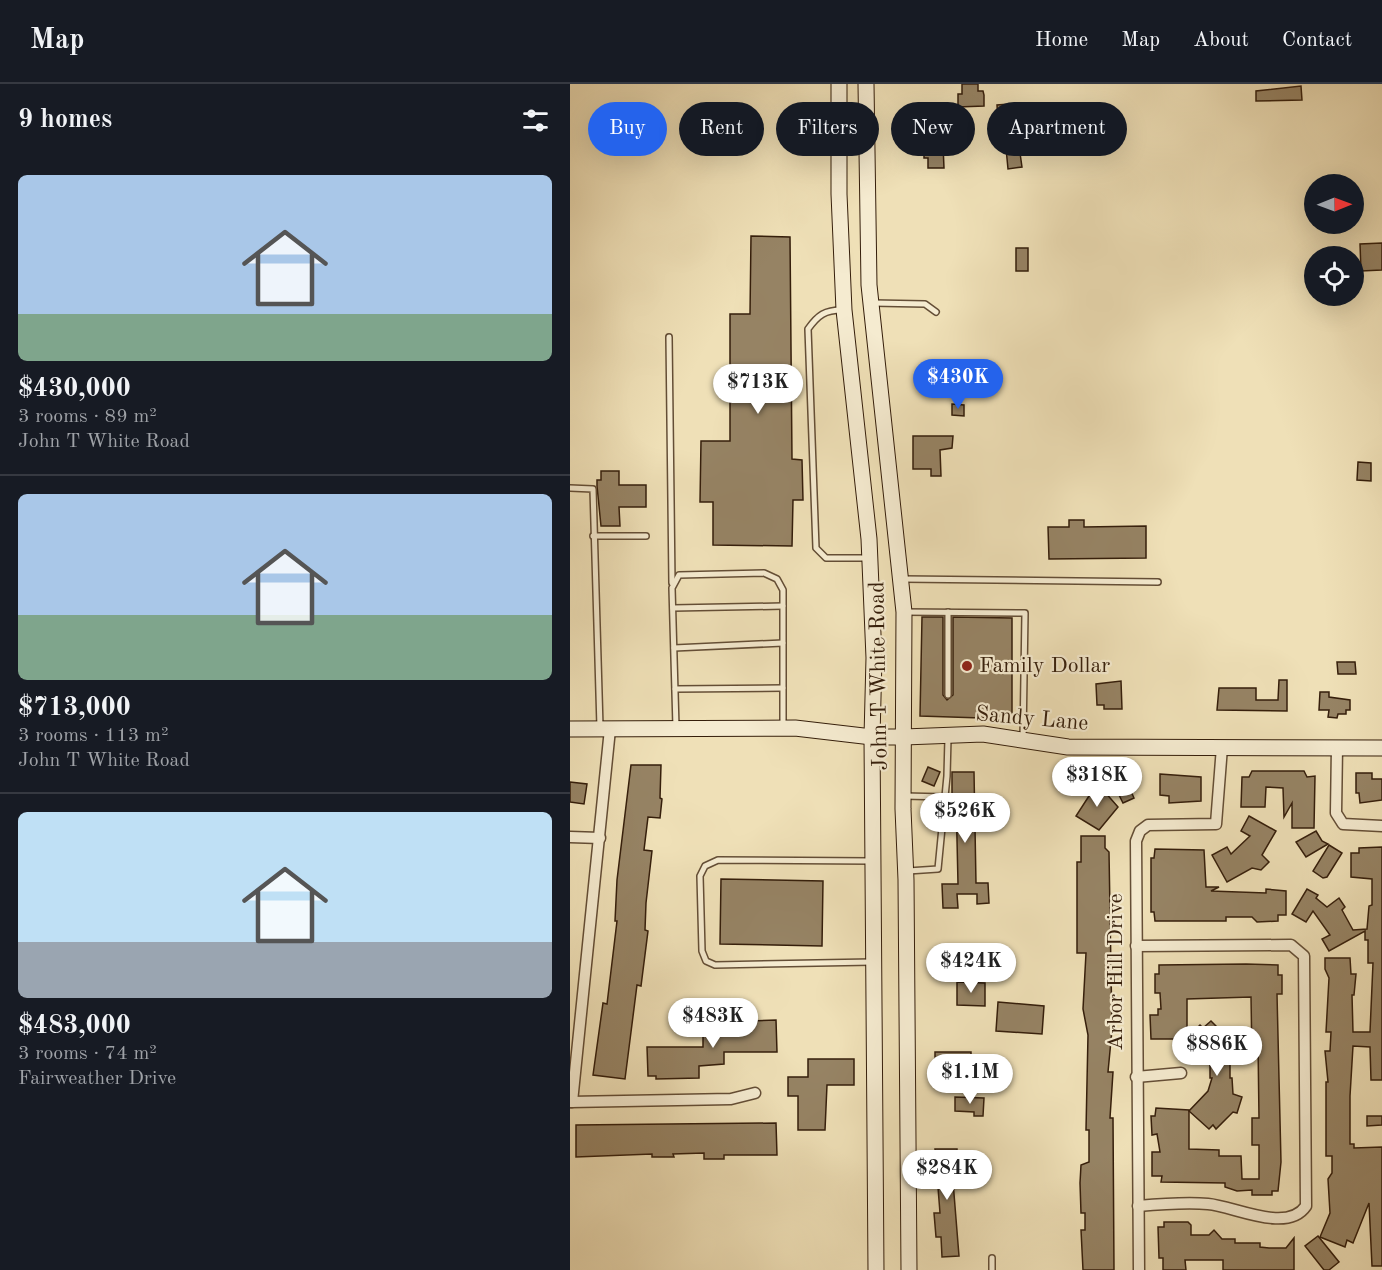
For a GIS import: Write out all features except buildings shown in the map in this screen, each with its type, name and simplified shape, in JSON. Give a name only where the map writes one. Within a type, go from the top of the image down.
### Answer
[{"type":"main road","name":"John T White Road","points":[[839,84],[839,194],[844,310],[866,500],[874,658],[872,737],[876,1270]]},
{"type":"main road","name":"John T White Road","points":[[866,84],[871,303],[904,612],[903,796],[909,1270]]},
{"type":"main road","points":[[866,500],[893,499]]},
{"type":"main road","name":"Sandy Lane","points":[[570,729],[783,728],[872,737],[983,734],[1068,747],[1382,748]]},
{"type":"street","points":[[605,729],[600,838],[571,1102],[732,1099],[755,1093]]},
{"type":"street","name":"Arbor Hill Drive","points":[[1139,1270],[1136,841],[1140,831],[1148,825],[1216,824],[1222,747]]},
{"type":"street","points":[[1337,747],[1336,813],[1343,824],[1382,826]]},
{"type":"street","points":[[570,837],[600,838]]},
{"type":"street","points":[[1136,946],[1291,945],[1304,956],[1306,1206],[1292,1217],[1257,1217],[1211,1204],[1181,1202],[1138,1206]]},
{"type":"street","points":[[1136,1077],[1181,1072]]},
{"type":"lane","points":[[871,303],[925,304],[936,312]]},
{"type":"lane","points":[[844,310],[829,310],[818,315],[808,328],[816,548],[826,558],[870,558]]},
{"type":"lane","points":[[669,337],[676,729]]},
{"type":"lane","points":[[570,488],[593,489],[593,536],[605,729]]},
{"type":"lane","points":[[593,536],[646,536]]},
{"type":"lane","points":[[672,588],[679,575],[764,573],[777,579],[783,590],[783,728]]},
{"type":"lane","points":[[901,579],[1158,582]]},
{"type":"lane","points":[[673,608],[783,606]]},
{"type":"lane","points":[[904,612],[1025,613],[1023,740]]},
{"type":"lane","points":[[948,612],[948,695]]},
{"type":"lane","points":[[674,648],[783,643]]},
{"type":"lane","points":[[675,689],[783,688]]},
{"type":"lane","points":[[905,871],[938,869],[948,736]]},
{"type":"lane","points":[[903,796],[945,797]]},
{"type":"lane","points":[[873,861],[718,860],[705,866],[700,876],[700,897],[702,951],[706,961],[715,965],[874,962]]},
{"type":"lane","points":[[992,1258],[992,1270]]},
{"type":"place","name":"Family Dollar","points":[[967,666]]}]
